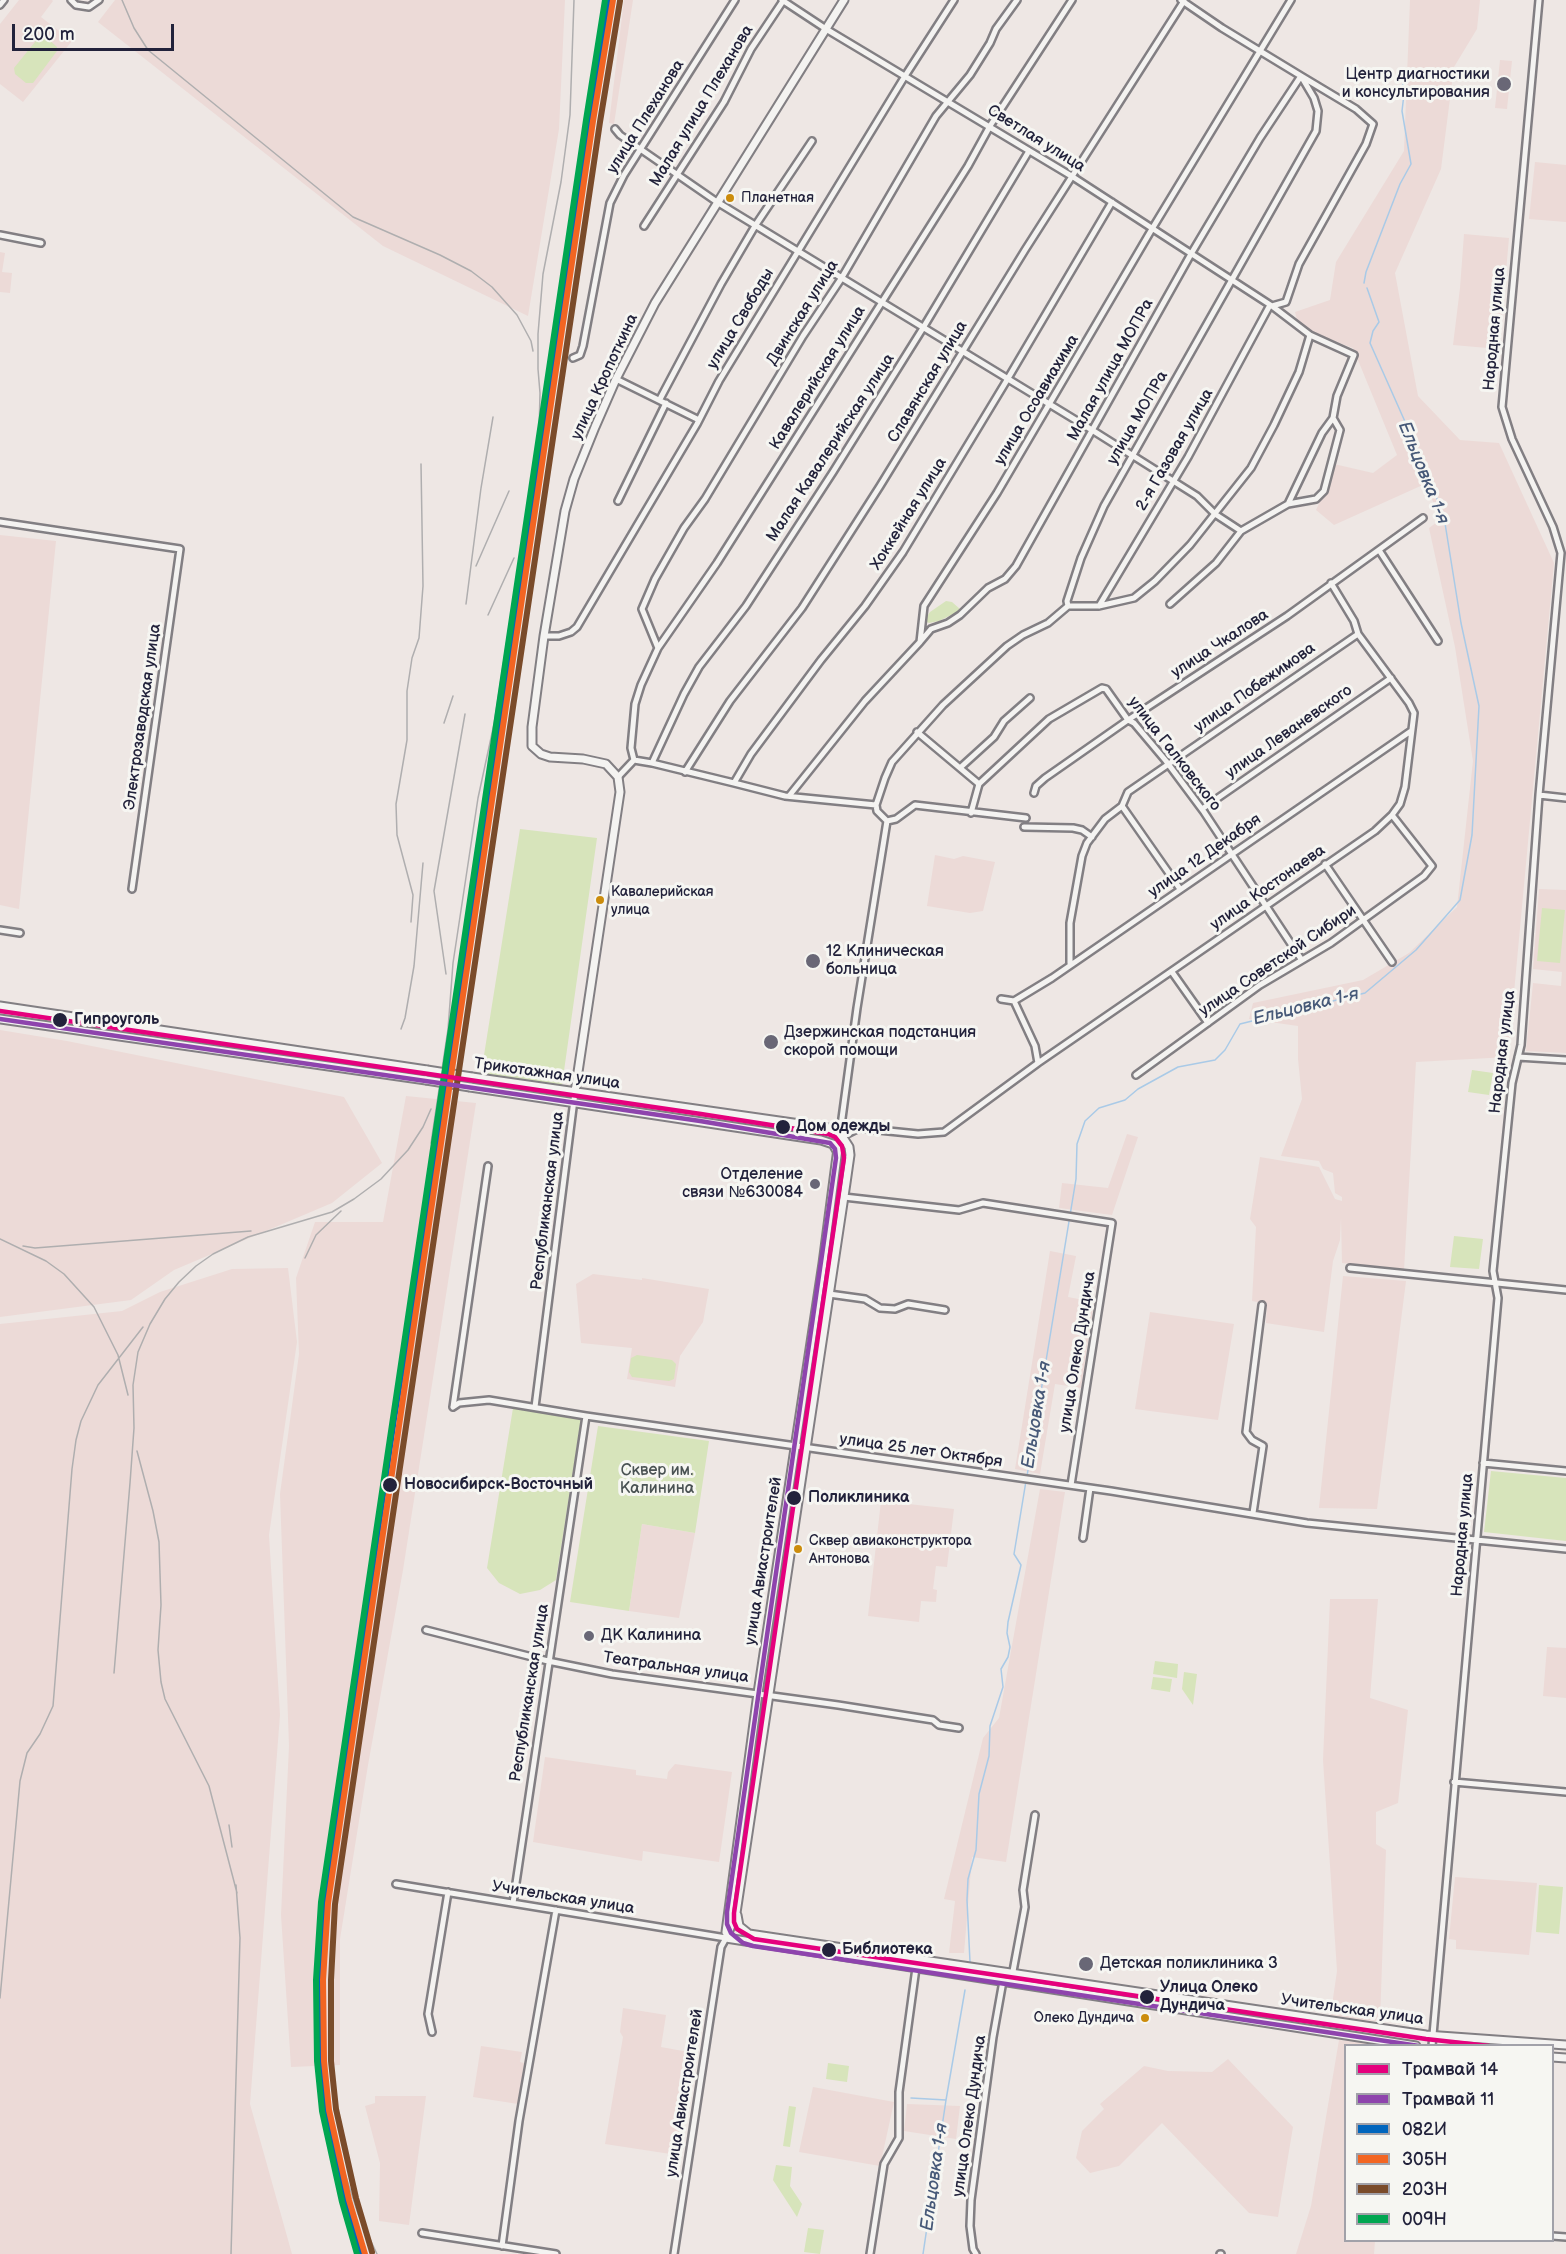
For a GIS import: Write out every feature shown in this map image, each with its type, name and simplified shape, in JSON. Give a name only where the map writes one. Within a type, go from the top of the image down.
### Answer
[{"type":"main road","name":"улица Кропоткина","points":[[618,777],[606,764],[598,761],[550,757],[541,754],[532,746],[532,727],[544,636],[570,490],[616,379],[655,303],[844,0]]},
{"type":"main road","name":"Республиканская улица","points":[[575,1092],[620,800],[618,777]]},
{"type":"main road","name":"Трикотажная улица","points":[[0,1006],[427,1071],[828,1128],[842,1134]]},
{"type":"main road","name":"Трикотажная улица","points":[[0,1019],[426,1080],[827,1141],[833,1144],[838,1157],[847,1159],[849,1164]]},
{"type":"main road","points":[[695,1108],[701,1114],[700,1118],[695,1120]]},
{"type":"main road","name":"улица Авиастроителей","points":[[726,1938],[726,1919],[758,1693],[842,1134]]},
{"type":"main road","name":"улица Авиастроителей","points":[[726,1938],[736,1913],[849,1164],[849,1147],[842,1134]]},
{"type":"main road","points":[[736,1913],[738,1924],[744,1932]]},
{"type":"main road","name":"Учительская улица","points":[[726,1938],[738,1932],[744,1932],[1433,2035],[1553,2044]]},
{"type":"main road","name":"Учительская улица","points":[[726,1938],[1403,2044]]},
{"type":"street","points":[[0,5],[4,0]]},
{"type":"street","points":[[70,0],[76,5],[89,7],[99,0]]},
{"type":"street","name":"улица Плеханова","points":[[573,358],[580,355],[583,346],[610,203],[641,149],[735,0]]},
{"type":"street","name":"Светлая улица","points":[[782,0],[1112,202],[1233,280],[1310,335],[1354,355],[1337,396],[1333,418]]},
{"type":"street","name":"Малая улица Плеханова","points":[[644,226],[724,102],[751,49],[782,0]]},
{"type":"street","name":"улица Свободы","points":[[544,636],[558,636],[571,632],[577,627],[699,420],[719,381],[905,76],[954,0]]},
{"type":"street","name":"Двинская улица","points":[[658,648],[642,609],[655,579],[797,345],[841,279],[946,102],[969,75],[990,43],[996,29],[1017,0]]},
{"type":"street","name":"Кавалерийская улица","points":[[634,760],[631,748],[635,704],[640,686],[658,648],[711,573],[968,166],[990,126],[1072,0]]},
{"type":"street","name":"улица Осоавиахима","points":[[920,642],[924,606],[997,493],[1152,229],[1291,0]]},
{"type":"street","name":"Народная улица","points":[[1432,2044],[1498,1298],[1493,1271],[1512,1083],[1521,1045],[1539,795],[1561,553],[1553,527],[1512,439],[1502,407],[1539,0]]},
{"type":"street","points":[[1183,1],[1301,76]]},
{"type":"street","name":"Славянская улица","points":[[685,772],[730,701],[802,608],[1183,1]]},
{"type":"street","name":"Малая улица МОПРа","points":[[920,642],[931,628],[948,623],[960,615],[988,588],[1005,579],[1016,566],[1191,254],[1260,138],[1301,76]]},
{"type":"street","name":"улица МОПРа","points":[[1068,606],[1067,601],[1081,558],[1104,506],[1316,132],[1318,111],[1314,98],[1301,76]]},
{"type":"street","name":"2-я Газовая улица","points":[[1099,606],[1174,482],[1271,306],[1286,302],[1299,264],[1366,144],[1373,124],[1356,109],[1301,76]]},
{"type":"street","points":[[615,129],[717,202],[1132,455],[1205,502],[1215,514],[1241,531]]},
{"type":"street","points":[[618,501],[663,401],[716,293],[755,226],[812,141]]},
{"type":"street","name":"Малая Кавалерийская улица","points":[[653,760],[699,667],[746,606],[833,472],[1029,151]]},
{"type":"street","name":"Хоккейная улица","points":[[734,783],[751,754],[821,660],[865,606],[903,552],[1112,202]]},
{"type":"street","points":[[0,236],[41,243]]},
{"type":"street","points":[[887,821],[877,811],[876,805],[892,762],[943,705],[1007,646],[1048,623],[1068,606],[1099,606],[1134,598],[1146,590],[1190,545],[1251,468],[1299,372],[1310,335]]},
{"type":"street","points":[[616,379],[699,420]]},
{"type":"street","points":[[1170,604],[1216,563],[1241,531],[1288,504],[1316,498],[1324,491],[1340,430],[1333,418],[1322,433],[1288,504]]},
{"type":"street","name":"улица Чкалова","points":[[1034,793],[1036,786],[1045,778],[1128,720],[1287,616],[1423,518]]},
{"type":"street","name":"Электрозаводская улица","points":[[0,522],[180,549],[132,889]]},
{"type":"street","points":[[1379,550],[1438,641]]},
{"type":"street","name":"улица Костонаева","points":[[944,1132],[1038,1063],[1375,831],[1400,804],[1405,787],[1414,713],[1358,634],[1354,621],[1331,583]]},
{"type":"street","points":[[922,624],[931,628]]},
{"type":"street","name":"улица Побежимова","points":[[1071,963],[1069,937],[1078,874],[1087,843],[1105,819],[1122,806],[1128,792],[1358,634]]},
{"type":"street","points":[[789,796],[865,701],[920,642]]},
{"type":"street","name":"улица Леваневского","points":[[1202,809],[1391,678]]},
{"type":"street","name":"улица Галковского","points":[[979,784],[1049,719],[1102,688],[1106,689],[1128,720],[1134,723],[1169,765],[1202,809],[1301,959]]},
{"type":"street","points":[[961,767],[994,738],[1004,721],[1030,698]]},
{"type":"street","name":"улица 12 Декабря","points":[[1014,1001],[1052,978],[1411,731]]},
{"type":"street","points":[[917,732],[979,784],[971,813]]},
{"type":"street","points":[[618,777],[634,760],[653,760],[685,772],[789,796],[876,805]]},
{"type":"street","points":[[1539,795],[1566,798]]},
{"type":"street","points":[[887,821],[896,819],[915,805],[1026,818]]},
{"type":"street","points":[[1122,806],[1180,889]]},
{"type":"street","name":"улица Советской Сибири","points":[[1136,1075],[1301,959],[1331,943],[1363,921],[1412,886],[1432,866],[1392,815]]},
{"type":"street","points":[[842,1134],[856,1008],[887,821]]},
{"type":"street","points":[[1024,827],[1073,828],[1082,830],[1092,837]]},
{"type":"street","points":[[1325,864],[1392,962]]},
{"type":"street","points":[[0,930],[20,933]]},
{"type":"street","points":[[1172,972],[1208,1023]]},
{"type":"street","points":[[1000,999],[1014,1001],[1035,1046],[1038,1063]]},
{"type":"street","points":[[1518,1057],[1566,1060]]},
{"type":"street","name":"Республиканская улица","points":[[535,1407],[575,1092]]},
{"type":"street","name":"Трикотажная улица","points":[[842,1134],[859,1128],[918,1134],[944,1132]]},
{"type":"street","name":"улица 25 лет Октября","points":[[488,1166],[453,1407],[459,1403],[489,1400],[795,1447],[1071,1485],[1307,1523],[1566,1549]]},
{"type":"street","name":"улица Олеко Дундича","points":[[844,1197],[959,1210],[983,1203],[1112,1223],[1071,1485]]},
{"type":"street","points":[[1350,1268],[1566,1290]]},
{"type":"street","points":[[829,1294],[865,1299],[880,1308],[895,1309],[908,1304],[945,1310]]},
{"type":"street","points":[[1253,1513],[1263,1446],[1252,1440],[1246,1432],[1262,1305]]},
{"type":"street","name":"Республиканская улица","points":[[513,1903],[586,1416]]},
{"type":"street","points":[[1483,1463],[1566,1472]]},
{"type":"street","points":[[1083,1538],[1090,1488]]},
{"type":"street","name":"Театральная улица","points":[[426,1630],[548,1661],[612,1674],[758,1693],[933,1720],[939,1725],[959,1728]]},
{"type":"street","points":[[1454,1782],[1566,1792]]},
{"type":"street","points":[[1011,1982],[1025,1907],[1023,1890],[1035,1815]]},
{"type":"street","name":"Учительская улица","points":[[396,1884],[726,1938]]},
{"type":"street","points":[[432,2032],[428,2013],[448,1892]]},
{"type":"street","points":[[502,2246],[519,2121],[556,1910]]},
{"type":"street","name":"улица Авиастроителей","points":[[674,2254],[722,1947],[726,1938]]},
{"type":"street","points":[[870,2254],[884,2164],[899,2138],[899,2092],[916,1968]]},
{"type":"street","name":"улица Олеко Дундича","points":[[976,2254],[973,2249],[970,2226],[972,2200],[1003,1981]]},
{"type":"street","points":[[422,2233],[556,2254]]},
{"type":"shaded area","points":[[19,0],[52,0],[41,17],[72,41],[23,102],[0,84],[0,24]]},
{"type":"shaded area","points":[[115,0],[565,0],[559,129],[528,316],[383,246],[98,22]]},
{"type":"shaded area","points":[[624,0],[633,0],[614,124],[609,123]]},
{"type":"shaded area","points":[[1410,0],[1480,0],[1477,29],[1454,67],[1441,169],[1395,273],[1418,396],[1460,440],[1499,443],[1554,563],[1508,1057],[1416,1062],[1404,1270],[1342,1263],[1341,1218],[1340,1240],[1333,1261],[1324,1332],[1266,1323],[1267,1304],[1252,1301],[1256,1227],[1250,1219],[1260,1157],[1319,1167],[1335,1199],[1342,1201],[1342,1197],[1335,1193],[1333,1173],[1323,1169],[1319,1161],[1281,1156],[1302,1099],[1298,1059],[1298,1026],[1249,1019],[1253,1003],[1363,980],[1409,953],[1457,907],[1473,761],[1455,647],[1429,528],[1441,519],[1425,484],[1334,525],[1316,510],[1334,464],[1373,473],[1397,455],[1353,348],[1310,332],[1298,324],[1295,312],[1330,300],[1336,262],[1404,151]]},
{"type":"shaded area","name":"Центр диагностики и консультирования","points":[[1500,60],[1512,61],[1507,109],[1495,108]]},
{"type":"shaded area","points":[[1535,162],[1566,165],[1566,222],[1529,219]]},
{"type":"shaded area","points":[[1464,234],[1509,238],[1499,349],[1453,345]]},
{"type":"shaded area","points":[[0,252],[5,253],[2,272],[12,273],[10,293],[0,292]]},
{"type":"shaded area","points":[[0,535],[56,541],[19,909],[0,905]]},
{"type":"shaded area","points":[[935,855],[954,859],[963,856],[995,862],[983,911],[970,913],[927,906]]},
{"type":"shaded area","points":[[1539,889],[1566,890],[1566,1053],[1526,1051],[1533,983],[1561,986],[1562,972],[1533,969]]},
{"type":"shaded area","points":[[0,1030],[67,1041],[344,1097],[382,1163],[332,1203],[174,1270],[131,1300],[0,1317]]},
{"type":"shaded area","points":[[406,1096],[476,1103],[403,1570],[340,1939],[340,2065],[291,2067],[281,1915],[289,1746],[280,1494],[299,1354],[296,1278],[315,1222],[383,1222]]},
{"type":"shaded area","points":[[1127,1134],[1138,1137],[1112,1215],[1059,1208],[1062,1183],[1108,1188]]},
{"type":"shaded area","points":[[1050,1251],[1076,1256],[1068,1297],[1094,1302],[1081,1388],[1055,1384],[1040,1474],[1015,1469]]},
{"type":"shaded area","points":[[288,1268],[297,1342],[269,1535],[280,1715],[250,2104],[292,2254],[0,2254],[0,1324],[122,1311],[160,1292],[232,1269]]},
{"type":"shaded area","points":[[593,1274],[642,1280],[642,1278],[709,1289],[703,1322],[680,1356],[675,1387],[627,1379],[632,1348],[581,1343],[576,1284]]},
{"type":"shaded area","points":[[1343,1276],[1406,1281],[1377,1509],[1319,1508]]},
{"type":"shaded area","points":[[1150,1312],[1234,1324],[1218,1420],[1135,1409]]},
{"type":"shaded area","points":[[1040,1489],[1065,1492],[1006,1862],[972,1857],[964,1953],[949,1953],[955,1901],[944,1899],[983,1738],[999,1718]]},
{"type":"shaded area","points":[[881,1501],[954,1509],[947,1567],[936,1566],[933,1589],[937,1590],[936,1602],[921,1601],[919,1622],[868,1616]]},
{"type":"shaded area","points":[[642,1524],[695,1533],[679,1618],[629,1611]]},
{"type":"shaded area","points":[[1330,1599],[1378,1599],[1370,1698],[1408,1710],[1398,1803],[1376,1812],[1376,1844],[1386,1850],[1380,2021],[1330,2019],[1337,1971],[1323,1760]]},
{"type":"shaded area","points":[[1547,1647],[1566,1648],[1566,1698],[1543,1696]]},
{"type":"shaded area","points":[[545,1757],[636,1770],[636,1775],[667,1779],[668,1772],[675,1764],[732,1772],[719,1862],[643,1851],[642,1861],[533,1842]]},
{"type":"shaded area","points":[[1455,1877],[1537,1883],[1529,1955],[1456,1949],[1456,1940],[1449,1939]]},
{"type":"shaded area","points":[[623,2008],[666,2015],[661,2047],[694,2053],[677,2155],[605,2144],[623,2037],[620,2032]]},
{"type":"shaded area","points":[[1339,2040],[1375,2044],[1344,2044],[1344,2242],[1375,2242],[1374,2254],[1296,2254],[1311,2206]]},
{"type":"shaded area","points":[[481,2046],[522,2052],[520,2062],[524,2063],[518,2104],[473,2097]]},
{"type":"shaded area","points":[[1228,2059],[1293,2127],[1278,2217],[1249,2213],[1162,2123],[1119,2166],[1090,2173],[1076,2158],[1082,2131],[1104,2109],[1100,2104],[1144,2066],[1168,2071],[1212,2072]]},
{"type":"shaded area","points":[[813,2087],[894,2102],[880,2166],[799,2152]]},
{"type":"shaded area","points":[[375,2096],[426,2096],[409,2225],[379,2221],[380,2163],[365,2106],[375,2103]]},
{"type":"shaded area","points":[[907,2104],[960,2106],[956,2139],[904,2131]]},
{"type":"green space","points":[[45,36],[57,47],[57,51],[33,83],[26,83],[15,74],[14,68],[39,37]]},
{"type":"green space","points":[[946,601],[952,602],[960,609],[959,611],[939,621],[929,623],[924,621],[930,612]]},
{"type":"green space","points":[[520,829],[597,838],[562,1085],[481,1074]]},
{"type":"green space","points":[[1542,908],[1565,910],[1560,963],[1537,961]]},
{"type":"green space","points":[[1472,1070],[1493,1073],[1489,1095],[1468,1092]]},
{"type":"green space","points":[[1454,1236],[1483,1239],[1479,1269],[1450,1267]]},
{"type":"green space","points":[[637,1355],[672,1360],[676,1364],[674,1379],[669,1381],[632,1377],[629,1372],[631,1358]]},
{"type":"green space","points":[[513,1408],[581,1419],[556,1580],[540,1590],[520,1594],[499,1583],[487,1568]]},
{"type":"green space","name":"Сквер им. Калинина","points":[[598,1426],[709,1441],[695,1533],[642,1524],[629,1611],[570,1602]]},
{"type":"green space","points":[[1491,1471],[1566,1478],[1566,1541],[1484,1532]]},
{"type":"green space","points":[[1155,1661],[1178,1664],[1177,1678],[1153,1674]]},
{"type":"green space","points":[[1184,1672],[1197,1674],[1193,1705],[1182,1689]]},
{"type":"green space","points":[[1153,1677],[1172,1679],[1170,1692],[1151,1689]]},
{"type":"green space","points":[[1539,1885],[1563,1887],[1559,1934],[1536,1932]]},
{"type":"green space","points":[[828,2063],[849,2066],[847,2082],[826,2079]]},
{"type":"green space","points":[[789,2106],[796,2107],[790,2147],[783,2146]]},
{"type":"green space","points":[[776,2165],[792,2167],[790,2186],[802,2204],[797,2217],[773,2180]]},
{"type":"green space","points":[[808,2228],[824,2230],[820,2254],[804,2252]]},
{"type":"waterway","name":"Ельцовка 1-я","points":[[1364,283],[1366,272],[1400,184],[1411,164],[1402,111],[1404,94],[1402,73]]},
{"type":"waterway","name":"Ельцовка 1-я","points":[[1027,1476],[1076,1179],[1077,1144],[1085,1121],[1099,1108],[1125,1100],[1138,1089],[1178,1067],[1215,1060],[1225,1050],[1240,1024],[1365,993],[1416,950],[1460,900],[1472,835],[1479,706],[1461,623],[1444,517],[1423,462],[1370,343],[1373,331],[1379,322],[1367,288]]},
{"type":"waterway","name":"Ельцовка 1-я","points":[[970,1962],[968,1879],[976,1850],[979,1794],[989,1756],[990,1726],[1003,1687],[1001,1669],[1008,1657],[1010,1647],[1007,1633],[1008,1622],[1021,1565],[1014,1554],[1026,1481]]},
{"type":"waterway","name":"Ельцовка 1-я","points":[[911,2098],[946,2100],[965,1990]]},
{"type":"waterway","name":"Ельцовка 1-я","points":[[923,2254],[946,2100]]},
{"type":"railway","points":[[122,0],[134,28],[148,50],[353,217],[440,255],[471,271],[492,287],[517,315],[531,341],[533,351]]},
{"type":"railway","points":[[431,1143],[448,1029],[453,963],[478,798],[494,724],[539,432],[538,334],[543,274],[561,182],[570,115],[574,0]]},
{"type":"railway","points":[[466,604],[493,417]]},
{"type":"railway","points":[[411,922],[413,895],[397,835],[396,804],[407,740],[407,691],[412,658],[419,638],[423,586],[421,464]]},
{"type":"railway","points":[[476,566],[509,491]]},
{"type":"railway","points":[[488,615],[514,558]]},
{"type":"railway","points":[[444,723],[453,696]]},
{"type":"railway","points":[[446,974],[434,891],[465,714]]},
{"type":"railway","points":[[401,1029],[414,966],[423,863]]},
{"type":"railway","points":[[114,1673],[134,1428],[133,1385],[138,1352],[150,1324],[165,1299],[179,1282],[213,1254],[248,1237],[332,1212],[381,1179],[408,1150],[423,1127],[431,1109]]},
{"type":"railway","points":[[305,1258],[316,1235],[341,1211]]},
{"type":"railway","points":[[23,1246],[35,1248],[251,1231]]},
{"type":"railway","points":[[0,1239],[46,1261],[64,1274],[94,1307],[118,1355],[128,1395]]},
{"type":"railway","points":[[0,1998],[20,1781],[27,1753],[40,1734],[53,1706],[76,1440],[81,1421],[98,1385],[143,1327]]},
{"type":"railway","points":[[137,1451],[159,1542],[161,1605],[158,1650],[161,1682],[165,1699],[209,1786],[237,1893]]},
{"type":"railway","points":[[229,1825],[232,1847]]},
{"type":"railway","points":[[231,2254],[240,1938],[236,1885]]},
{"type":"railway","points":[[342,2164],[358,2214],[377,2254]]},
{"type":"tram line","name":"14","points":[[0,1011],[701,1114],[835,1137],[842,1146],[844,1158],[734,1913],[737,1929],[754,1939],[1471,2044]]},
{"type":"tram line","name":"11","points":[[0,1019],[700,1121],[830,1143],[835,1149],[836,1158],[727,1912],[727,1924],[731,1933],[743,1943],[753,1946],[1406,2044]]},
{"type":"transit line","name":"009Н","points":[[357,2254],[342,2202],[322,2111],[317,2061],[316,1980],[321,1902],[605,0]]},
{"type":"transit line","name":"082И","points":[[360,2254],[324,2111],[320,2060],[319,1980],[324,1903],[394,1419],[444,1108],[590,121],[610,0]]},
{"type":"transit line","name":"305Н","points":[[365,2254],[349,2200],[329,2110],[324,2061],[323,1980],[328,1903],[593,121],[613,0]]},
{"type":"transit line","name":"203Н","points":[[372,2252],[356,2198],[336,2109],[331,2061],[331,1980],[335,1904],[600,122],[620,1]]},
{"type":"place","name":"Центр диагностики и консультирования","points":[[1504,84]]},
{"type":"place","name":"Планетная","points":[[730,198]]},
{"type":"place","name":"Кавалерийская улица","points":[[600,900]]},
{"type":"place","name":"12 Клиническая больница","points":[[813,961]]},
{"type":"place","name":"Гипроуголь","points":[[60,1020]]},
{"type":"place","name":"Дзержинская подстанция скорой помощи","points":[[771,1042]]},
{"type":"place","name":"Дом одежды","points":[[783,1127]]},
{"type":"place","name":"Отделение связи №630084","points":[[815,1184]]},
{"type":"place","name":"Новосибирск-Восточный","points":[[390,1485]]},
{"type":"place","name":"Поликлиника","points":[[794,1498]]},
{"type":"place","name":"Сквер авиаконструктора Антонова","points":[[798,1549]]},
{"type":"place","name":"ДК Калинина","points":[[589,1636]]},
{"type":"place","name":"Библиотека","points":[[829,1950]]},
{"type":"place","name":"Детская поликлиника 3","points":[[1086,1964]]},
{"type":"place","name":"Улица Олеко Дундича","points":[[1147,1997]]},
{"type":"place","name":"Олеко Дундича","points":[[1145,2018]]}]
